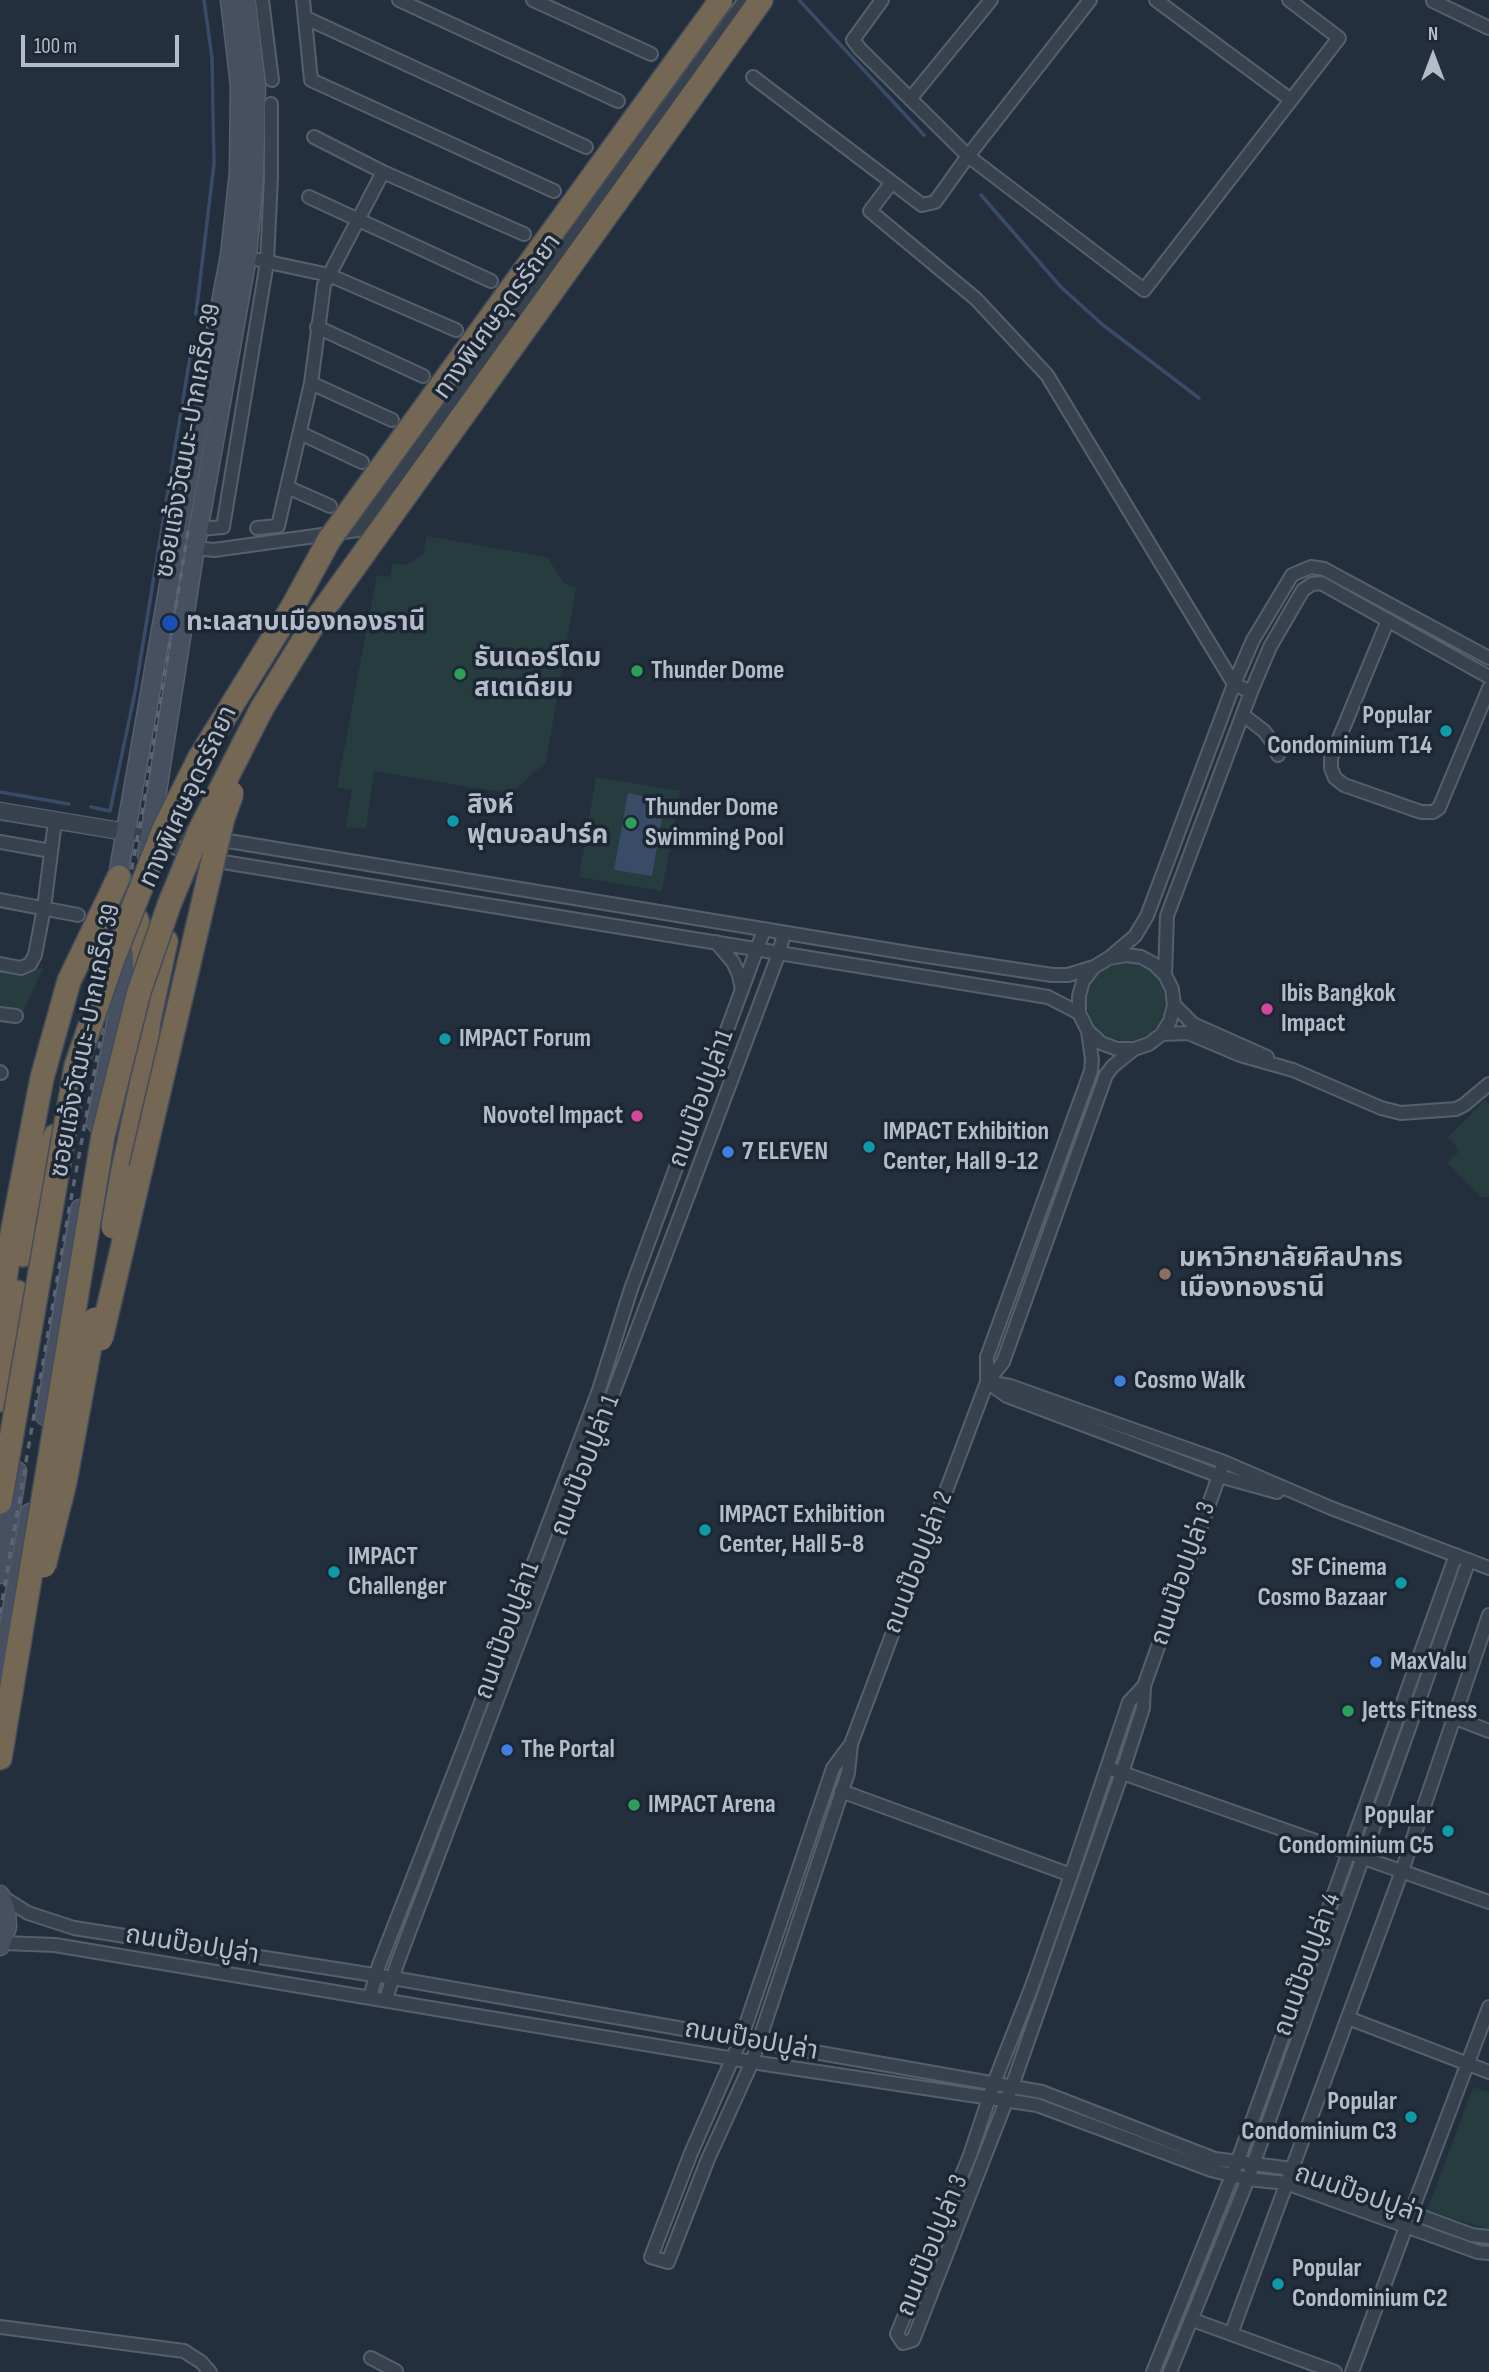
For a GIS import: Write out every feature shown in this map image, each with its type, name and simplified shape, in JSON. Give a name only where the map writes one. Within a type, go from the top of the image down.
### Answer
[{"type":"highway","name":"ทางพิเศษอุดรรัถยา","points":[[0,1502],[76,1066],[113,959],[164,829],[200,757],[293,606],[329,540],[721,0]]},
{"type":"highway","name":"ทางพิเศษอุดรรัถยา","points":[[0,1758],[103,1136],[139,992],[169,905],[199,832],[262,708],[316,620],[497,364],[761,0]]},
{"type":"highway","points":[[34,1486],[93,1375],[223,818],[262,708]]},
{"type":"highway","points":[[24,1614],[48,1555],[65,1482],[141,1086],[149,1020],[161,958],[177,903],[199,858]]},
{"type":"highway","points":[[0,1312],[42,1078],[69,981],[119,877]]},
{"type":"highway","points":[[137,920],[144,951],[149,1020]]},
{"type":"highway","points":[[0,1400],[26,1237],[76,1066]]},
{"type":"main road","name":"ซอยแจ้งวัฒนะ-ปากเกร็ด 39","points":[[0,1574],[67,1166],[230,255],[239,173],[240,85],[230,0]]},
{"type":"main road","name":"ซอยแจ้งวัฒนะ-ปากเกร็ด 39","points":[[0,1674],[68,1275],[137,920],[195,548],[247,257],[254,174],[256,86],[246,0]]},
{"type":"main road","points":[[0,1896],[6,1911],[7,1927],[1,1945]]},
{"type":"street","points":[[262,0],[272,80]]},
{"type":"street","points":[[303,0],[311,79],[554,191]]},
{"type":"street","points":[[399,0],[618,101]]},
{"type":"street","points":[[533,0],[651,54]]},
{"type":"street","points":[[195,548],[214,550],[358,530],[745,0]]},
{"type":"street","points":[[882,0],[853,40],[968,156],[1144,290],[1339,38],[1289,0]]},
{"type":"street","points":[[910,99],[991,0]]},
{"type":"street","points":[[753,77],[922,205],[935,202],[1090,0]]},
{"type":"street","points":[[1156,0],[1291,100]]},
{"type":"street","points":[[1433,1],[1489,28]]},
{"type":"street","points":[[306,18],[586,147]]},
{"type":"street","points":[[199,529],[223,527],[267,262],[271,104]]},
{"type":"street","points":[[314,137],[383,172],[524,234]]},
{"type":"street","points":[[257,528],[278,526],[311,383],[324,285],[383,172]]},
{"type":"street","points":[[892,182],[870,211],[976,299],[1047,375],[1234,684],[1251,692]]},
{"type":"street","points":[[309,197],[491,281]]},
{"type":"street","points":[[247,257],[328,275],[456,330]]},
{"type":"street","points":[[317,327],[423,376]]},
{"type":"street","points":[[311,383],[392,420]]},
{"type":"street","points":[[300,433],[362,462]]},
{"type":"street","points":[[287,486],[330,506]]},
{"type":"street","points":[[1311,567],[1312,584]]},
{"type":"street","points":[[0,811],[150,836],[186,834],[764,930],[1052,975],[1068,975],[1094,967],[1109,958],[1135,936],[1147,916],[1234,684],[1253,640],[1292,575],[1311,567],[1324,569],[1489,658]]},
{"type":"street","points":[[1165,975],[1167,916],[1251,692],[1270,647],[1303,590],[1312,584],[1321,583],[1489,677]]},
{"type":"street","points":[[1388,620],[1331,758],[1335,778],[1344,785],[1421,812],[1433,812],[1439,808],[1489,688]]},
{"type":"street","points":[[1243,715],[1264,731],[1278,755]]},
{"type":"street","points":[[0,964],[21,968],[30,964],[35,955],[55,821]]},
{"type":"street","points":[[1181,829],[1197,835]]},
{"type":"street","points":[[150,836],[199,858],[1048,998],[1079,1013]]},
{"type":"street","points":[[0,842],[51,851]]},
{"type":"street","points":[[0,901],[78,915]]},
{"type":"street","name":"ถนนป๊อปปูล่า1","points":[[370,1997],[375,1975],[599,1390],[631,1289],[764,930]]},
{"type":"street","name":"ถนนป๊อปปูล่า 1","points":[[386,1999],[779,953],[784,933]]},
{"type":"street","points":[[716,942],[733,962],[742,990]]},
{"type":"street","points":[[1094,967],[1083,981],[1079,996],[1079,1013],[1088,1031],[1101,1043],[1117,1049],[1134,1049],[1149,1044],[1162,1034],[1170,1021],[1174,1005],[1172,989],[1165,975],[1154,964],[1141,957],[1126,955],[1109,958]]},
{"type":"street","points":[[1174,1005],[1193,1024],[1244,1044],[1293,1070],[1381,1108],[1401,1113],[1456,1109],[1489,1084]]},
{"type":"street","points":[[0,1014],[16,1016]]},
{"type":"street","name":"ถนนป๊อปปูล่า 2","points":[[987,1382],[987,1357],[1091,1071],[1088,1031]]},
{"type":"street","points":[[1162,1034],[1188,1033],[1240,1055],[1293,1070]]},
{"type":"street","name":"ถนนป๊อปปูล่า 2","points":[[851,1744],[833,1768],[741,2039],[691,2153],[651,2257],[668,2262],[708,2159],[752,2062],[848,1773],[851,1744],[987,1382],[1003,1362],[1107,1076],[1113,1066],[1134,1049]]},
{"type":"street","points":[[987,1382],[1010,1386],[1224,1462],[1331,1508],[1489,1568]]},
{"type":"street","points":[[987,1382],[1007,1396],[1219,1476],[1331,1508]]},
{"type":"street","name":"ถนนป๊อปปูล่า 3","points":[[1144,1686],[1129,1702],[1071,1875],[970,2155],[897,2334],[903,2343],[913,2340],[1012,2086],[1122,1773],[1143,1707],[1144,1686],[1224,1462]]},
{"type":"street","name":"ถนนป๊อปปูล่า 4","points":[[1153,2372],[1237,2163],[1456,1555]]},
{"type":"street","name":"ถนนป๊อปปูล่า 4","points":[[1170,2372],[1248,2179],[1469,1560]]},
{"type":"street","points":[[1231,2334],[1402,1871],[1489,1615]]},
{"type":"street","points":[[1417,1703],[1489,1731]]},
{"type":"street","points":[[1107,1768],[1489,1902]]},
{"type":"street","points":[[841,1791],[1071,1875]]},
{"type":"street","points":[[791,1893],[806,1898]]},
{"type":"street","name":"ถนนป๊อปปูล่า","points":[[0,1896],[28,1913],[74,1928],[393,1978],[1042,2092],[1214,2159],[1292,2169],[1472,2235],[1489,2237]]},
{"type":"street","name":"ถนนป๊อปปูล่า","points":[[1,1945],[55,1945],[752,2062],[1037,2105],[1211,2170],[1248,2179],[1286,2183],[1478,2252],[1489,2253]]},
{"type":"street","points":[[1309,1963],[1322,1968]]},
{"type":"street","points":[[1411,2213],[1489,2007]]},
{"type":"street","points":[[1348,2018],[1489,2073]]},
{"type":"street","points":[[691,2153],[708,2159]]},
{"type":"street","points":[[970,2155],[984,2160]]},
{"type":"street","points":[[1352,2372],[1406,2227]]},
{"type":"street","points":[[932,2248],[944,2263]]},
{"type":"street","points":[[1192,2319],[1304,2367],[1335,2372]]},
{"type":"street","points":[[0,2327],[184,2351],[201,2362],[210,2372]]},
{"type":"street","points":[[1163,2347],[1178,2352]]},
{"type":"street","points":[[371,2358],[397,2372]]},
{"type":"green space","name":"ธันเดอร์โดม สเตเดียม","points":[[426,536],[547,557],[564,583],[576,587],[546,762],[516,789],[499,792],[374,771],[366,829],[346,827],[352,790],[337,787],[377,575],[390,577],[393,563],[407,565],[424,553]]},
{"type":"green space","name":"Thunder Dome Swimming Pool","points":[[596,777],[680,791],[662,891],[579,877]]},
{"type":"green space","points":[[0,962],[43,969],[23,1012],[0,1008]]},
{"type":"green space","points":[[1126,963],[1141,966],[1158,980],[1165,1002],[1162,1017],[1148,1034],[1126,1041],[1111,1038],[1094,1024],[1087,1002],[1090,987],[1104,970]]},
{"type":"green space","points":[[1485,1100],[1489,1104],[1489,1197],[1481,1197],[1447,1163],[1457,1154],[1458,1148],[1447,1138]]},
{"type":"green space","points":[[1473,2087],[1489,2092],[1489,2229],[1427,2211]]},
{"type":"water","points":[[628,793],[665,800],[652,876],[614,870]]},
{"type":"waterway","points":[[196,314],[214,164],[212,58],[204,0]]},
{"type":"waterway","points":[[799,0],[924,135]]},
{"type":"waterway","points":[[981,195],[1061,287],[1103,325],[1199,398]]},
{"type":"waterway","points":[[91,807],[110,811],[135,692],[192,345]]},
{"type":"waterway","points":[[0,792],[69,804]]},
{"type":"railway","points":[[0,1614],[69,1210],[144,802],[189,525]]},
{"type":"place","name":"ทะเลสาบเมืองทองธานี","points":[[170,623]]},
{"type":"place","name":"Thunder Dome","points":[[637,671]]},
{"type":"place","name":"ธันเดอร์โดม สเตเดียม","points":[[460,674]]},
{"type":"place","name":"Popular Condominium T14","points":[[1446,731]]},
{"type":"place","name":"สิงห์ ฟุตบอลปาร์ค","points":[[453,821]]},
{"type":"place","name":"Thunder Dome Swimming Pool","points":[[631,823]]},
{"type":"place","name":"Ibis Bangkok Impact","points":[[1267,1009]]},
{"type":"place","name":"IMPACT Forum","points":[[445,1039]]},
{"type":"place","name":"Novotel Impact","points":[[637,1116]]},
{"type":"place","name":"IMPACT Exhibition Center, Hall 9-12","points":[[869,1147]]},
{"type":"place","name":"7 ELEVEN","points":[[728,1152]]},
{"type":"place","name":"มหาวิทยาลัยศิลปากร เมืองทองธานี","points":[[1165,1274]]},
{"type":"place","name":"Cosmo Walk","points":[[1120,1381]]},
{"type":"place","name":"IMPACT Exhibition Center, Hall 5-8","points":[[705,1530]]},
{"type":"place","name":"IMPACT Challenger","points":[[334,1572]]},
{"type":"place","name":"SF Cinema Cosmo Bazaar","points":[[1401,1583]]},
{"type":"place","name":"MaxValu","points":[[1376,1662]]},
{"type":"place","name":"Jetts Fitness","points":[[1348,1711]]},
{"type":"place","name":"The Portal","points":[[507,1750]]},
{"type":"place","name":"IMPACT Arena","points":[[634,1805]]},
{"type":"place","name":"Popular Condominium C5","points":[[1448,1831]]},
{"type":"place","name":"Popular Condominium C3","points":[[1411,2117]]},
{"type":"place","name":"Popular Condominium C2","points":[[1278,2284]]}]
